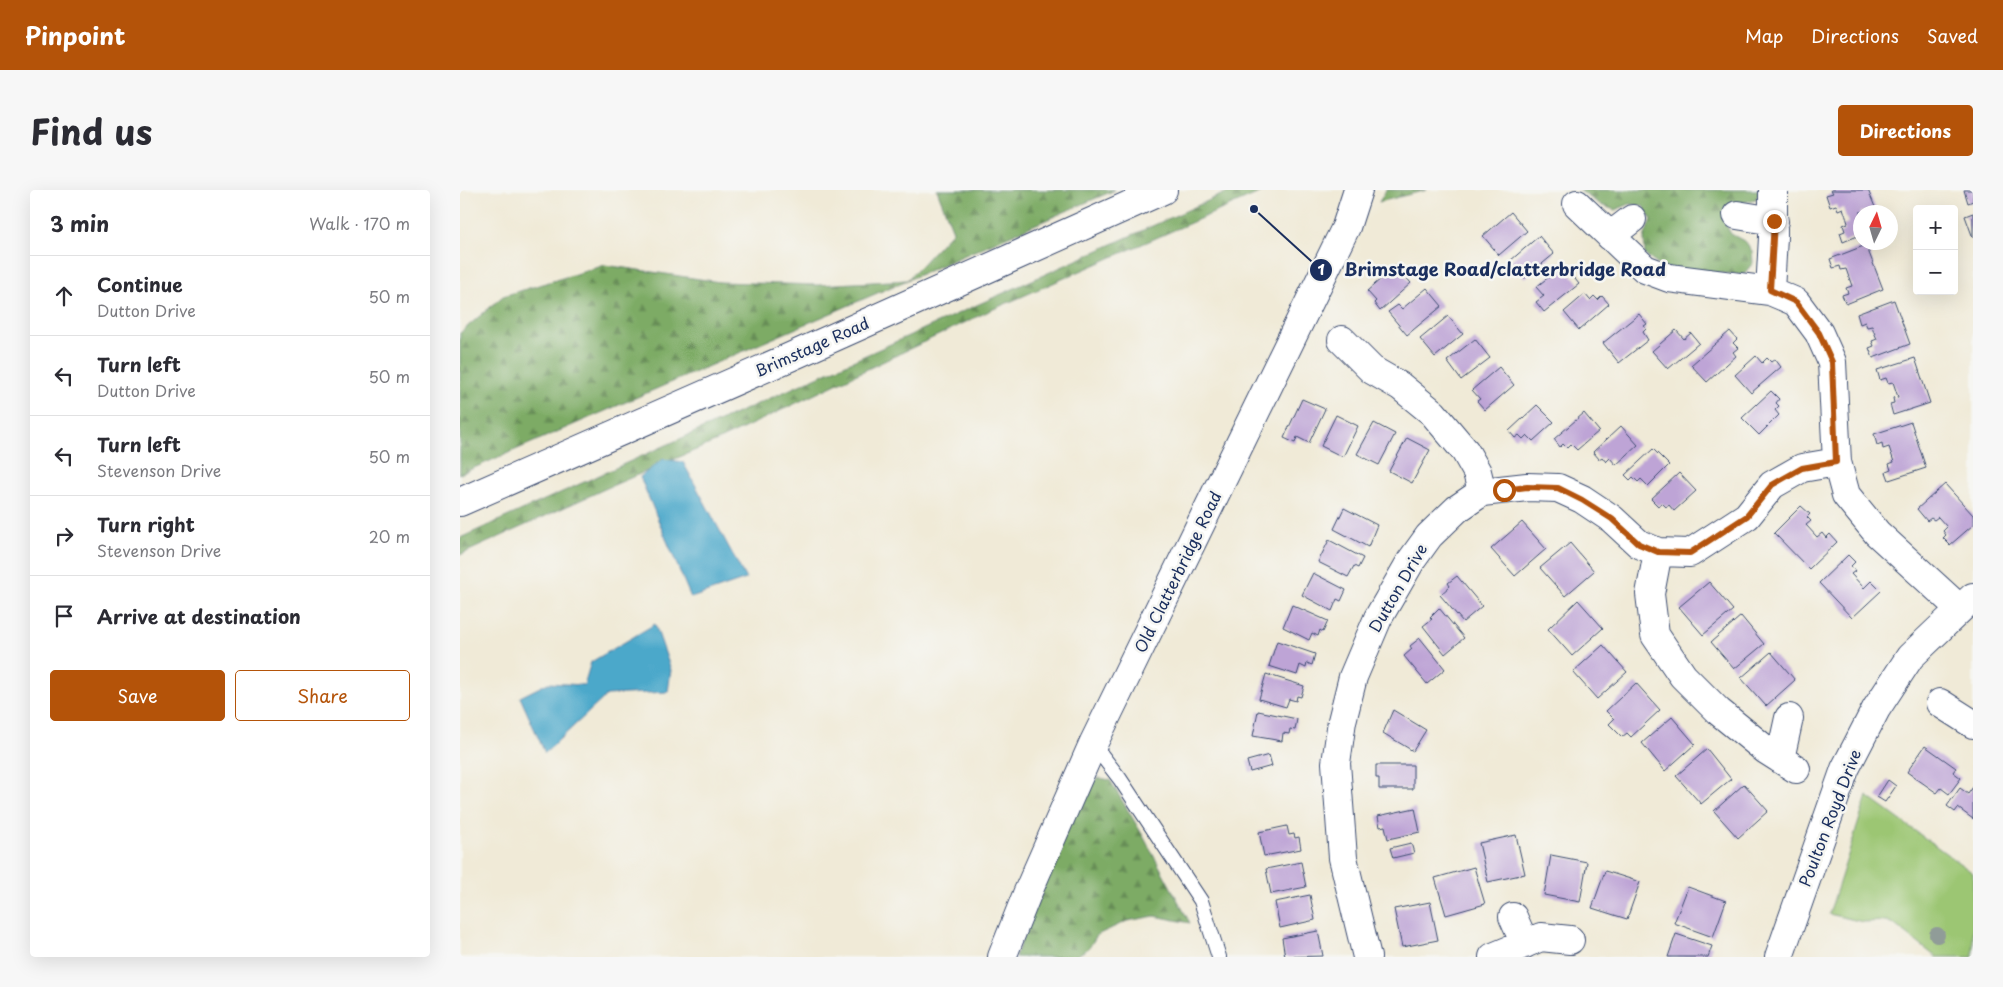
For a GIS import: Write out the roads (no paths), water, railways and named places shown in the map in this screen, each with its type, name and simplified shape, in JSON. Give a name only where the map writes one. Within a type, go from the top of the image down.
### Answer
[{"type":"street","name":"Brimstage Road","points":[[460,502],[1163,190]]},
{"type":"street","name":"Old Clatterbridge Road","points":[[1002,957],[1027,894],[1094,744],[1341,236],[1351,215],[1358,190]]},
{"type":"street","points":[[1770,290],[1774,221],[1773,190]]},
{"type":"street","points":[[1576,204],[1645,269],[1669,278],[1770,290],[1796,302],[1819,333],[1832,362],[1836,462],[1846,495],[1877,533],[1967,603]]},
{"type":"street","points":[[1737,215],[1774,221]]},
{"type":"street","points":[[1610,236],[1632,219]]},
{"type":"street","points":[[1342,340],[1362,376],[1400,386],[1433,414],[1466,451],[1477,472],[1482,492]]},
{"type":"street","name":"Dutton Drive","points":[[1367,957],[1343,858],[1336,763],[1342,721],[1354,677],[1378,618],[1411,561],[1429,536],[1457,509],[1482,492],[1527,487],[1558,488],[1582,500],[1612,519],[1639,544],[1658,552],[1690,553],[1747,516],[1772,485],[1802,468],[1836,462]]},
{"type":"street","points":[[1658,552],[1650,594],[1655,636],[1683,676],[1718,711],[1788,764],[1789,718]]},
{"type":"street","name":"Poulton Royd Drive","points":[[1778,957],[1845,769],[1876,709],[1910,656],[1967,603]]},
{"type":"street","points":[[1940,703],[1973,724]]},
{"type":"street","points":[[1513,917],[1525,944]]},
{"type":"street","points":[[1492,957],[1541,937],[1570,940]]},
{"type":"lane","points":[[1094,744],[1120,779],[1200,901],[1219,957]]},
{"type":"water","points":[[663,459],[683,462],[746,579],[691,598],[640,477]]},
{"type":"water","points":[[655,624],[671,670],[668,692],[607,695],[545,753],[520,697],[548,683],[584,685],[591,662]]},
{"type":"place","name":"Brimstage Road/clatterbridge Road","points":[[1254,209]]}]
